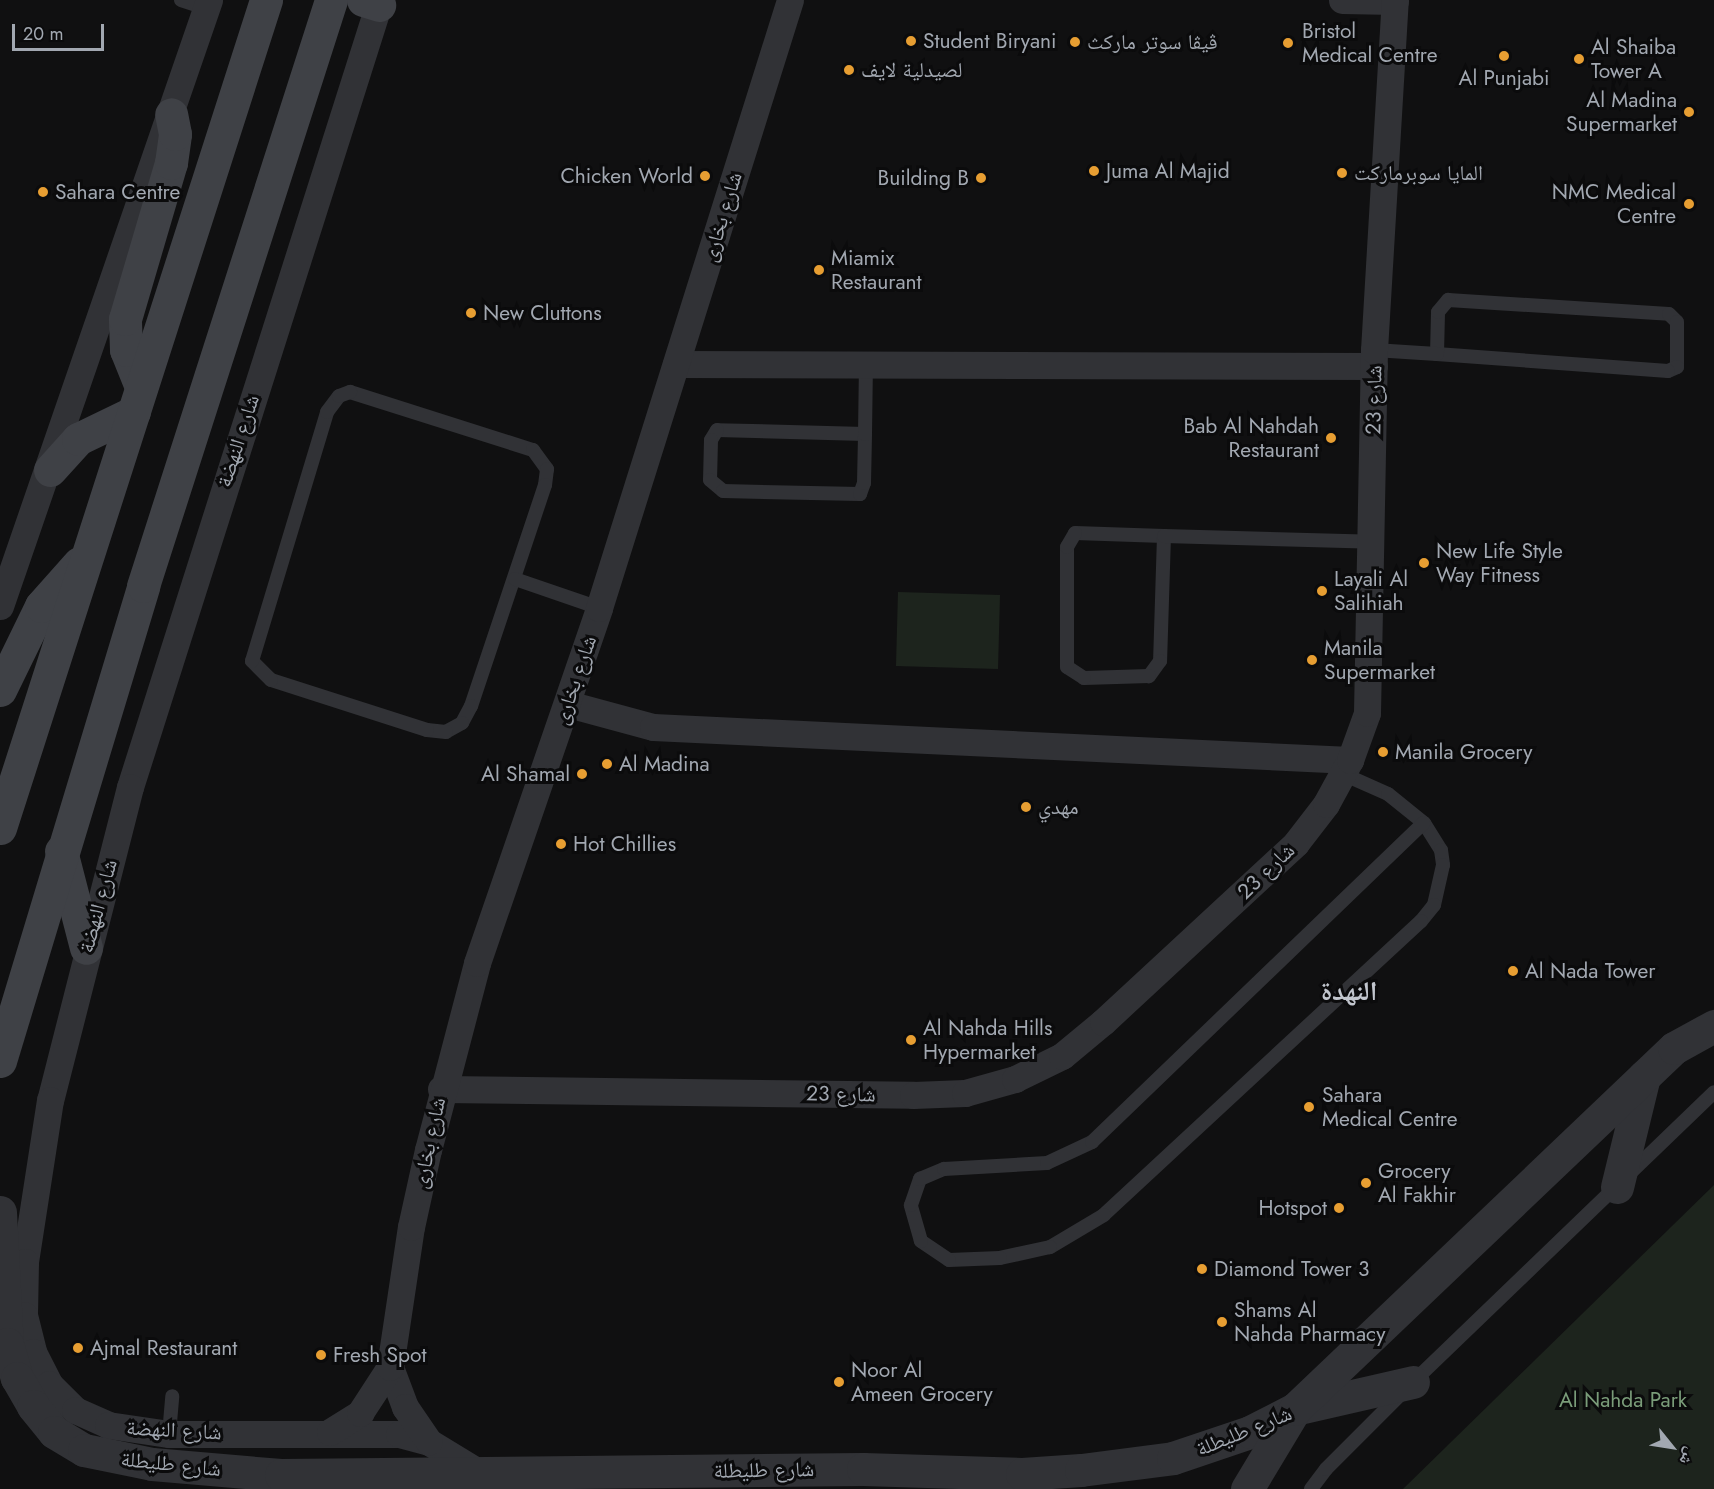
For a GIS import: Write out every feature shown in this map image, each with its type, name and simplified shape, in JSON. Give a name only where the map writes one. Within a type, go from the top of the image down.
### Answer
[{"type":"main road","points":[[0,828],[266,0]]},
{"type":"main road","points":[[0,1061],[61,849],[331,0]]},
{"type":"main road","points":[[137,399],[126,350],[125,319],[171,163],[175,134],[171,114]]},
{"type":"main road","points":[[50,470],[78,439],[137,399]]},
{"type":"main road","points":[[0,690],[41,606],[61,580],[85,558]]},
{"type":"main road","points":[[61,849],[87,948]]},
{"type":"street","name":"شارع بخارى","points":[[330,1432],[360,1413],[390,1367],[411,1227],[441,1089],[477,963],[568,704],[790,0]]},
{"type":"street","points":[[1342,0],[1395,0]]},
{"type":"street","name":"شارع 23","points":[[441,1089],[913,1095],[965,1093],[1015,1079],[1062,1056],[1103,1023],[1269,870],[1302,836],[1346,767],[1367,713],[1373,542],[1374,358],[1395,0]]},
{"type":"street","name":"شارع النهضة","points":[[374,2],[167,660],[87,948],[50,1100],[26,1262],[24,1315],[33,1352],[49,1384],[75,1410],[108,1425],[169,1434],[330,1432],[399,1434],[429,1442],[483,1475]]},
{"type":"street","points":[[0,606],[50,470],[207,4]]},
{"type":"street","points":[[676,363],[866,365],[1374,358]]},
{"type":"street","points":[[568,704],[653,727],[1346,767]]},
{"type":"street","points":[[1247,1489],[1295,1409],[1674,1048],[1714,1026]]},
{"type":"street","points":[[1617,1186],[1644,1076]]},
{"type":"street","name":"شارع طليطلة","points":[[0,1212],[7,1344],[17,1378],[54,1432],[84,1450],[117,1459],[281,1475],[483,1475],[863,1469],[1022,1474],[1138,1465],[1173,1458],[1250,1432],[1295,1409],[1413,1382]]},
{"type":"street","name":"شارع بخارى","points":[[390,1367],[405,1407],[429,1442]]},
{"type":"street","points":[[778,1489],[863,1469]]},
{"type":"street","points":[[1022,1474],[1093,1489]]},
{"type":"street","points":[[233,1489],[281,1475]]},
{"type":"lane","points":[[181,0],[207,4]]},
{"type":"lane","points":[[1374,358],[1437,354],[1671,371],[1678,363],[1677,322],[1669,315],[1448,300],[1438,312],[1437,354]]},
{"type":"lane","points":[[865,434],[717,430],[711,440],[710,480],[723,491],[855,496],[864,483],[865,434],[866,365]]},
{"type":"lane","points":[[350,392],[427,413],[540,456],[548,477],[515,579],[468,715],[462,723],[446,732],[427,730],[271,680],[252,661],[327,412],[339,396],[350,392]]},
{"type":"lane","points":[[1164,536],[1158,667],[1142,677],[1078,676],[1065,660],[1070,536],[1081,532],[1373,542]]},
{"type":"lane","points":[[515,579],[599,608]]},
{"type":"lane","points":[[1346,767],[1388,794],[1424,824],[1441,850],[1443,865],[1434,905],[1421,921],[1104,1215],[1050,1247],[1000,1258],[949,1260],[921,1241],[911,1205],[920,1179],[944,1169],[1047,1163],[1092,1142],[1424,824]]},
{"type":"lane","points":[[1311,1489],[1326,1469],[1413,1382],[1617,1186],[1657,1143],[1714,1092]]},
{"type":"lane","points":[[169,1434],[172,1396]]},
{"type":"green space","points":[[898,592],[1000,595],[998,669],[896,666]]},
{"type":"green space","name":"Al Nahda Park","points":[[1714,1185],[1714,1489],[1403,1489]]},
{"type":"place","name":"Student Biryani","points":[[911,41]]},
{"type":"place","name":"ڤيڤا سوتر ماركث","points":[[1075,42]]},
{"type":"place","name":"Bristol Medical Centre","points":[[1288,43]]},
{"type":"place","name":"Al Punjabi","points":[[1504,56]]},
{"type":"place","name":"Al Shaiba Tower A","points":[[1579,59]]},
{"type":"place","name":"لصيدلية لايف","points":[[849,70]]},
{"type":"place","name":"Al Madina Supermarket","points":[[1689,112]]},
{"type":"place","name":"Juma Al Majid","points":[[1094,171]]},
{"type":"place","name":"المايا سوبرماركت","points":[[1342,173]]},
{"type":"place","name":"Chicken World","points":[[705,176]]},
{"type":"place","name":"Building B","points":[[981,178]]},
{"type":"place","name":"Sahara Centre","points":[[43,192]]},
{"type":"place","name":"NMC Medical Centre","points":[[1689,204]]},
{"type":"place","name":"Miamix Restaurant","points":[[819,270]]},
{"type":"place","name":"New Cluttons","points":[[471,313]]},
{"type":"place","name":"Bab Al Nahdah Restaurant","points":[[1331,438]]},
{"type":"place","name":"New Life Style Way Fitness","points":[[1424,563]]},
{"type":"place","name":"Layali Al Salihiah","points":[[1322,591]]},
{"type":"place","name":"Manila Supermarket","points":[[1312,660]]},
{"type":"place","name":"Manila Grocery","points":[[1383,752]]},
{"type":"place","name":"Al Madina","points":[[607,764]]},
{"type":"place","name":"Al Shamal","points":[[582,774]]},
{"type":"place","name":"مهدي","points":[[1026,807]]},
{"type":"place","name":"Hot Chillies","points":[[561,844]]},
{"type":"place","name":"Al Nada Tower","points":[[1513,971]]},
{"type":"place","name":"Al Nahda Hills Hypermarket","points":[[911,1040]]},
{"type":"place","name":"Sahara Medical Centre","points":[[1309,1107]]},
{"type":"place","name":"Grocery Al Fakhir","points":[[1366,1183]]},
{"type":"place","name":"Hotspot","points":[[1339,1208]]},
{"type":"place","name":"Diamond Tower 3","points":[[1202,1269]]},
{"type":"place","name":"Shams Al Nahda Pharmacy","points":[[1222,1322]]},
{"type":"place","name":"Ajmal Restaurant","points":[[78,1348]]},
{"type":"place","name":"Fresh Spot","points":[[321,1355]]},
{"type":"place","name":"Noor Al Ameen Grocery","points":[[839,1382]]},
{"type":"district","name":"النهدة","points":[[1349,991]]}]
